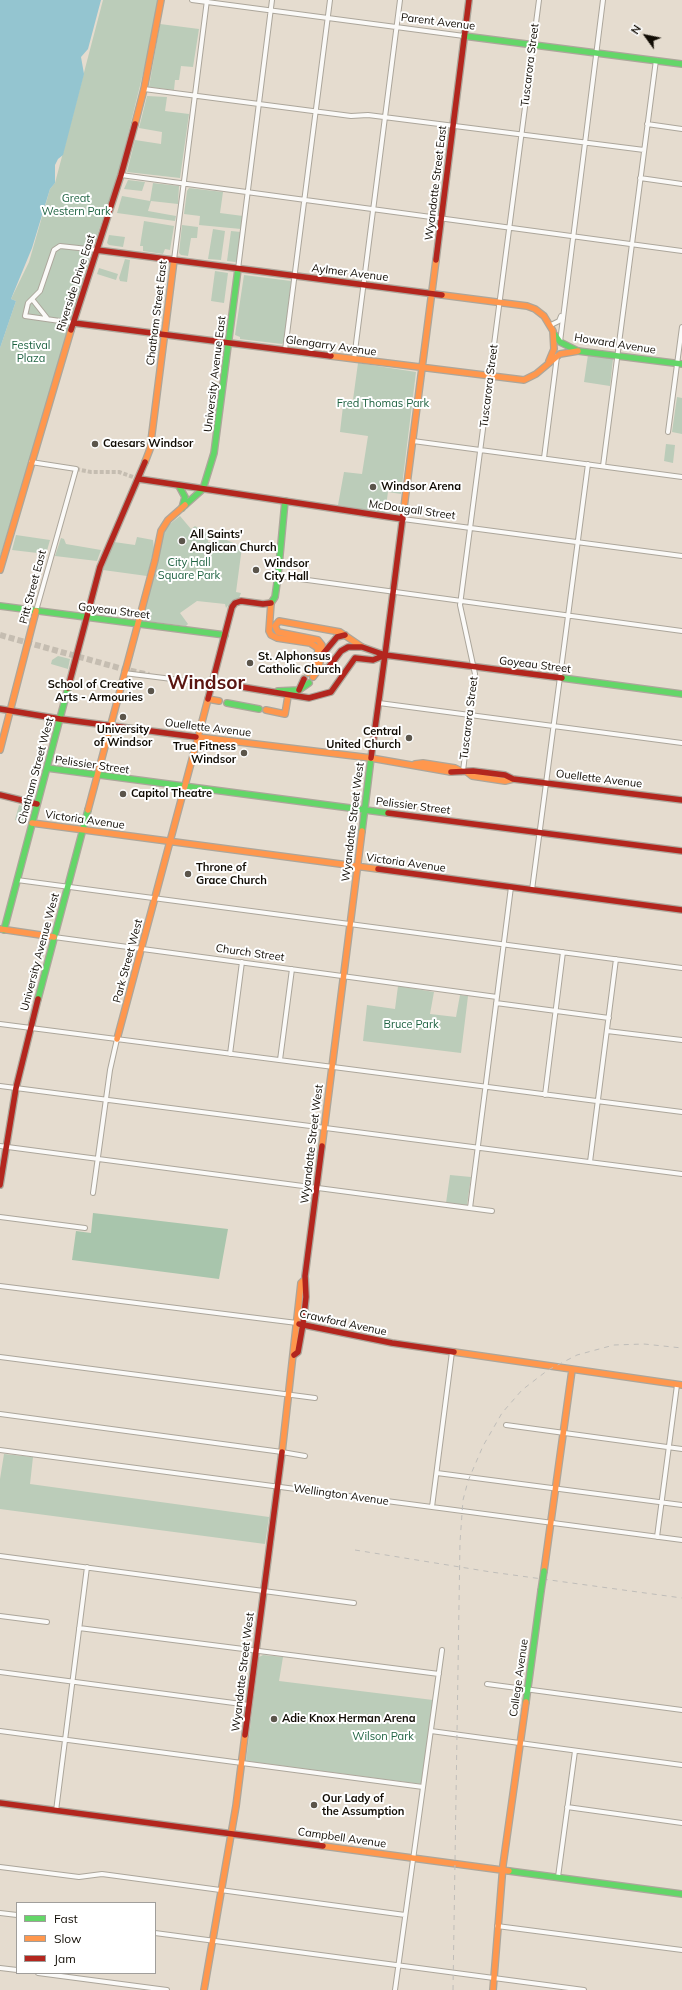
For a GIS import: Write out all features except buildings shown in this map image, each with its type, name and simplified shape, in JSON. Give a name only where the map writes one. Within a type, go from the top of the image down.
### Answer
[{"type":"street","name":"Riverside Drive East","points":[[0,570],[31,462],[122,175],[144,89],[161,0]]},
{"type":"street","name":"Parent Avenue","points":[[192,0],[682,64]]},
{"type":"street","name":"University Avenue East","points":[[203,489],[218,438],[272,0]]},
{"type":"street","points":[[285,350],[330,0]]},
{"type":"street","points":[[354,359],[400,0]]},
{"type":"street","name":"Wyandotte Street East","points":[[422,368],[469,0]]},
{"type":"street","name":"Tuscarora Street","points":[[463,772],[475,674],[460,601],[491,377],[499,303],[539,0]]},
{"type":"street","points":[[560,342],[562,314],[602,0]]},
{"type":"street","name":"Chatham Street East","points":[[87,618],[100,567],[139,479],[150,449],[207,1]]},
{"type":"street","points":[[603,466],[656,60]]},
{"type":"street","points":[[144,89],[351,116],[368,115],[644,150]]},
{"type":"street","points":[[647,124],[682,129]]},
{"type":"street","points":[[122,175],[682,251]]},
{"type":"street","points":[[640,178],[682,184]]},
{"type":"street","points":[[74,323],[48,318],[25,316],[28,303],[40,291],[54,250],[60,246],[97,250]]},
{"type":"street","name":"Aylmer Avenue","points":[[97,250],[535,309],[544,316],[552,328]]},
{"type":"street","points":[[32,299],[48,318]]},
{"type":"street","points":[[546,365],[554,349],[552,328],[559,321],[562,314]]},
{"type":"street","name":"Glengarry Avenue","points":[[74,323],[524,380],[536,374],[557,356],[578,351]]},
{"type":"street","points":[[668,432],[680,364],[682,327]]},
{"type":"street","name":"Howard Avenue","points":[[552,328],[560,342],[578,351],[680,364]]},
{"type":"street","points":[[544,458],[557,356]]},
{"type":"street","name":"Wyandotte Street West","points":[[204,1990],[231,1834],[294,1355],[298,1352],[301,1282],[305,1279],[422,368]]},
{"type":"street","points":[[413,441],[682,477]]},
{"type":"street","name":"Pitt Street East","points":[[0,750],[36,611],[76,469],[31,462]]},
{"type":"street","points":[[532,890],[588,464]]},
{"type":"street","name":"McDougall Street","points":[[139,479],[403,519],[682,556]]},
{"type":"street","points":[[179,486],[185,497],[182,508]]},
{"type":"street","points":[[110,726],[163,527],[168,520],[203,489]]},
{"type":"street","points":[[285,502],[278,576],[275,597],[271,602],[269,631],[271,635],[277,638],[310,643],[318,648],[319,653],[317,660],[308,673]]},
{"type":"street","points":[[278,576],[682,631]]},
{"type":"street","name":"Park Street West","points":[[93,1193],[110,1070],[117,1040],[232,607],[235,603],[241,601],[263,604],[271,602]]},
{"type":"street","name":"Goyeau Street","points":[[0,606],[224,635]]},
{"type":"street","name":"Chatham Street West","points":[[2,930],[17,880],[87,618]]},
{"type":"street","points":[[313,677],[319,669],[322,655],[322,645],[318,640],[311,638],[280,633],[276,629],[277,622],[282,620],[345,635],[362,648]]},
{"type":"street","points":[[322,655],[334,640],[345,635]]},
{"type":"street","points":[[319,669],[328,668],[341,651],[348,647],[362,648],[385,655]]},
{"type":"street","points":[[270,691],[288,696],[309,698],[331,692],[355,658],[373,660],[385,655]]},
{"type":"street","name":"Goyeau Street","points":[[385,655],[682,694]]},
{"type":"street","points":[[124,673],[212,684]]},
{"type":"street","points":[[300,690],[301,682],[304,678]]},
{"type":"street","points":[[242,688],[270,691],[300,690],[309,683]]},
{"type":"street","points":[[266,710],[285,714],[288,696]]},
{"type":"street","points":[[208,699],[219,701]]},
{"type":"street","points":[[227,703],[259,709]]},
{"type":"street","points":[[379,703],[682,743]]},
{"type":"street","name":"Ouellette Avenue","points":[[0,709],[110,726],[414,764],[423,763],[454,768],[463,772],[473,771],[505,775],[513,779],[682,800]]},
{"type":"street","name":"University Avenue West","points":[[0,1184],[16,1088],[30,1028],[110,726]]},
{"type":"street","name":"Pelissier Street","points":[[47,768],[96,776],[682,851]]},
{"type":"street","points":[[0,795],[37,804]]},
{"type":"street","name":"Victoria Avenue","points":[[32,823],[682,910]]},
{"type":"street","points":[[17,880],[682,968]]},
{"type":"street","points":[[470,1208],[511,887]]},
{"type":"street","name":"Church Street","points":[[2,930],[497,997]]},
{"type":"street","points":[[544,1094],[563,952]]},
{"type":"street","points":[[590,1162],[616,959]]},
{"type":"street","points":[[230,1054],[242,962]]},
{"type":"street","points":[[280,1060],[292,969]]},
{"type":"street","points":[[496,1004],[609,1018]]},
{"type":"street","points":[[0,1024],[682,1112]]},
{"type":"street","points":[[607,1031],[682,1040]]},
{"type":"street","points":[[0,1086],[682,1174]]},
{"type":"street","points":[[0,1146],[492,1211]]},
{"type":"street","points":[[0,1217],[85,1228]]},
{"type":"street","name":"Crawford Avenue","points":[[0,1286],[300,1324],[392,1343],[680,1385]]},
{"type":"street","points":[[432,1507],[452,1352]]},
{"type":"street","points":[[0,1357],[315,1398]]},
{"type":"street","name":"College Avenue","points":[[493,1990],[503,1870],[572,1370]]},
{"type":"street","points":[[657,1536],[669,1447],[680,1385]]},
{"type":"street","points":[[0,1414],[305,1456]]},
{"type":"street","points":[[506,1425],[563,1434],[682,1449]]},
{"type":"street","name":"Wellington Avenue","points":[[0,1450],[682,1540]]},
{"type":"street","points":[[437,1472],[682,1505]]},
{"type":"street","points":[[0,1556],[354,1603]]},
{"type":"street","points":[[56,1810],[87,1567]]},
{"type":"street","points":[[0,1616],[47,1622]]},
{"type":"street","points":[[79,1628],[439,1674]]},
{"type":"street","points":[[395,1990],[442,1650]]},
{"type":"street","points":[[0,1672],[249,1705]]},
{"type":"street","points":[[487,1684],[682,1710]]},
{"type":"street","points":[[0,1731],[423,1787]]},
{"type":"street","points":[[431,1731],[682,1765]]},
{"type":"street","points":[[558,1877],[575,1751]]},
{"type":"street","name":"Campbell Avenue","points":[[0,1803],[682,1894]]},
{"type":"street","points":[[567,1807],[682,1822]]},
{"type":"street","points":[[0,1867],[79,1878],[102,1874],[405,1915]]},
{"type":"street","points":[[0,1913],[16,1915]]},
{"type":"street","points":[[498,1926],[682,1950]]},
{"type":"street","points":[[156,1933],[584,1990]]},
{"type":"street","points":[[0,1968],[16,1970]]},
{"type":"street","points":[[46,1974],[167,1990]]},
{"type":"green space","name":"Great Western Park","points":[[103,0],[158,0],[151,41],[119,171],[88,262],[0,557],[0,348],[16,301],[11,299],[29,262],[50,189],[55,183]]},
{"type":"green space","points":[[160,24],[199,29],[193,67],[181,66],[179,80],[175,80],[174,90],[149,87]]},
{"type":"green space","points":[[147,96],[167,97],[165,111],[189,114],[180,178],[127,172],[135,140],[161,144],[162,132],[139,128]]},
{"type":"green space","points":[[128,180],[145,182],[142,191],[124,189]]},
{"type":"green space","points":[[153,183],[179,186],[178,204],[151,201],[148,211],[176,216],[175,221],[117,213],[122,196],[150,201]]},
{"type":"green space","points":[[189,188],[223,192],[220,213],[243,216],[241,229],[199,225],[200,216],[184,214],[187,191]]},
{"type":"green space","points":[[144,221],[174,226],[170,250],[165,249],[163,254],[143,251],[143,246],[140,246]]},
{"type":"green space","points":[[182,225],[198,227],[197,238],[191,238],[188,256],[181,255],[179,253]]},
{"type":"green space","points":[[213,229],[225,231],[221,260],[208,259]]},
{"type":"green space","points":[[231,231],[241,232],[237,261],[235,262],[227,261]]},
{"type":"green space","points":[[109,235],[125,237],[123,247],[109,245],[107,243]]},
{"type":"green space","points":[[125,259],[130,260],[127,282],[120,281],[119,278]]},
{"type":"green space","points":[[99,268],[118,274],[116,280],[97,274]]},
{"type":"green space","points":[[215,271],[228,273],[224,303],[211,301]]},
{"type":"green space","points":[[244,275],[291,281],[284,342],[282,344],[240,339],[240,337],[235,335]]},
{"type":"green space","points":[[588,355],[613,359],[610,386],[584,382]]},
{"type":"green space","name":"Fred Thomas Park","points":[[358,363],[416,372],[401,494],[388,492],[385,513],[338,505],[344,472],[362,474],[368,436],[340,432],[343,406],[352,407]]},
{"type":"green space","points":[[677,397],[682,398],[682,434],[672,432]]},
{"type":"green space","points":[[666,444],[675,445],[673,463],[664,461]]},
{"type":"green space","name":"City Hall Square Park","points":[[180,516],[191,529],[195,526],[209,534],[208,542],[218,543],[220,537],[242,547],[236,592],[241,593],[239,598],[232,600],[226,608],[225,604],[197,601],[180,613],[188,624],[186,626],[146,621],[142,619],[142,616],[164,531],[166,527]]},
{"type":"green space","points":[[16,535],[50,540],[46,554],[12,550]]},
{"type":"green space","points":[[137,537],[153,540],[154,549],[147,576],[103,570],[114,542],[135,545]]},
{"type":"green space","points":[[61,538],[64,539],[66,544],[101,550],[97,561],[55,556]]},
{"type":"green space","points":[[58,656],[70,659],[68,669],[51,664],[52,660]]},
{"type":"green space","points":[[19,805],[30,809],[26,823],[15,820]]},
{"type":"green space","name":"Bruce Park","points":[[398,986],[434,992],[430,1014],[456,1017],[460,995],[468,996],[461,1053],[363,1041],[367,1005],[395,1009]]},
{"type":"green space","points":[[450,1175],[471,1177],[467,1205],[446,1203]]},
{"type":"green space","points":[[93,1213],[228,1229],[219,1279],[72,1260],[76,1231],[91,1233]]},
{"type":"green space","points":[[4,1454],[33,1457],[30,1484],[269,1517],[265,1544],[0,1509],[0,1479]]},
{"type":"green space","name":"Wilson Park","points":[[263,1655],[283,1657],[279,1681],[433,1700],[421,1784],[246,1761],[259,1657]]},
{"type":"water","points":[[0,0],[101,0],[88,49],[81,57],[84,74],[63,155],[58,159],[55,165],[55,183],[50,189],[32,248],[11,299],[16,301],[0,348]]},
{"type":"tunnel","points":[[76,469],[91,472],[119,472],[139,479]]},
{"type":"tunnel","points":[[0,635],[149,675]]},
{"type":"tunnel","points":[[208,683],[242,687]]},
{"type":"railway","points":[[453,1990],[460,1542],[463,1500],[468,1481],[483,1446],[502,1413],[522,1390],[548,1370],[577,1355],[614,1345],[644,1344],[682,1348]]},
{"type":"railway","points":[[355,1550],[491,1572],[682,1598]]},
{"type":"traffic: fast","points":[[464,36],[682,64]]},
{"type":"traffic: fast","points":[[185,505],[203,489],[214,453],[238,269]]},
{"type":"traffic: fast","points":[[555,335],[560,342],[578,351],[682,364]]},
{"type":"traffic: fast","points":[[179,486],[185,497],[182,508]]},
{"type":"traffic: fast","points":[[271,603],[275,597],[278,576],[285,501]]},
{"type":"traffic: fast","points":[[0,606],[225,635]]},
{"type":"traffic: fast","points":[[562,678],[682,694]]},
{"type":"traffic: fast","points":[[278,691],[299,690],[309,683]]},
{"type":"traffic: fast","points":[[4,930],[68,688]]},
{"type":"traffic: fast","points":[[227,703],[259,709]]},
{"type":"traffic: fast","points":[[362,831],[371,758]]},
{"type":"traffic: fast","points":[[47,768],[388,813]]},
{"type":"traffic: fast","points":[[38,999],[88,810]]},
{"type":"traffic: fast","points":[[541,1591],[544,1571]]},
{"type":"traffic: fast","points":[[526,1702],[541,1591]]},
{"type":"traffic: fast","points":[[509,1871],[682,1894]]},
{"type":"traffic: slow","points":[[135,124],[144,89],[161,0]]},
{"type":"traffic: slow","points":[[145,462],[150,449],[174,260]]},
{"type":"traffic: slow","points":[[403,515],[436,260]]},
{"type":"traffic: slow","points":[[442,295],[527,306],[535,309],[544,316],[553,331],[554,349],[549,361]]},
{"type":"traffic: slow","points":[[0,570],[71,330]]},
{"type":"traffic: slow","points":[[331,356],[524,380],[536,374],[560,354],[578,351]]},
{"type":"traffic: slow","points":[[88,810],[155,560],[161,531],[168,520],[185,505]]},
{"type":"traffic: slow","points":[[271,603],[269,631],[271,635],[277,638],[310,643],[318,648],[317,660],[308,673]]},
{"type":"traffic: slow","points":[[0,750],[36,611]]},
{"type":"traffic: slow","points":[[313,677],[319,669],[322,645],[318,640],[278,632],[275,626],[279,621],[340,632],[362,647]]},
{"type":"traffic: slow","points":[[266,710],[285,714],[288,696]]},
{"type":"traffic: slow","points":[[219,701],[208,699],[198,737],[371,758],[451,772]]},
{"type":"traffic: slow","points":[[117,1039],[198,737],[196,737]]},
{"type":"traffic: slow","points":[[415,764],[423,763],[455,768],[461,771]]},
{"type":"traffic: slow","points":[[467,772],[472,776],[505,781],[513,779]]},
{"type":"traffic: slow","points":[[32,823],[378,869]]},
{"type":"traffic: slow","points":[[322,1146],[362,831]]},
{"type":"traffic: slow","points":[[0,929],[54,937]]},
{"type":"traffic: slow","points":[[282,1452],[301,1283],[305,1279]]},
{"type":"traffic: slow","points":[[454,1352],[682,1385]]},
{"type":"traffic: slow","points":[[544,1571],[572,1370]]},
{"type":"traffic: slow","points":[[493,1990],[503,1865],[526,1702]]},
{"type":"traffic: slow","points":[[204,1990],[236,1806],[245,1735]]},
{"type":"traffic: slow","points":[[323,1846],[509,1871]]},
{"type":"traffic: jam","points":[[436,260],[469,0]]},
{"type":"traffic: jam","points":[[71,330],[121,175],[135,124]]},
{"type":"traffic: jam","points":[[97,250],[442,295]]},
{"type":"traffic: jam","points":[[74,323],[331,356]]},
{"type":"traffic: jam","points":[[68,688],[100,567],[145,462]]},
{"type":"traffic: jam","points":[[139,479],[403,519]]},
{"type":"traffic: jam","points":[[403,515],[385,655],[562,678]]},
{"type":"traffic: jam","points":[[208,699],[232,607],[235,603],[241,601],[263,604],[271,603]]},
{"type":"traffic: jam","points":[[322,655],[337,637],[345,635]]},
{"type":"traffic: jam","points":[[319,669],[328,668],[341,651],[348,647],[362,647],[385,655]]},
{"type":"traffic: jam","points":[[242,687],[309,698],[331,692],[355,658],[373,660],[385,655]]},
{"type":"traffic: jam","points":[[371,758],[385,655]]},
{"type":"traffic: jam","points":[[299,690],[304,679]]},
{"type":"traffic: jam","points":[[0,709],[60,719],[196,737]]},
{"type":"traffic: jam","points":[[451,772],[473,771],[505,775],[513,779],[682,800]]},
{"type":"traffic: jam","points":[[0,795],[37,804]]},
{"type":"traffic: jam","points":[[388,813],[682,851]]},
{"type":"traffic: jam","points":[[378,869],[682,910]]},
{"type":"traffic: jam","points":[[0,1185],[16,1088],[38,999]]},
{"type":"traffic: jam","points":[[294,1355],[298,1352],[303,1324],[306,1297],[305,1276],[322,1146]]},
{"type":"traffic: jam","points":[[299,1324],[392,1343],[454,1352]]},
{"type":"traffic: jam","points":[[245,1735],[282,1452]]},
{"type":"traffic: jam","points":[[0,1803],[323,1846]]},
{"type":"place","name":"Caesars Windsor","points":[[95,444]]},
{"type":"place","name":"Windsor Arena","points":[[373,487]]},
{"type":"place","name":"All Saints' Anglican Church","points":[[182,541]]},
{"type":"place","name":"Windsor City Hall","points":[[256,570]]},
{"type":"place","name":"St. Alphonsus Catholic Church","points":[[250,663]]},
{"type":"place","name":"School of Creative Arts - Armouries","points":[[151,691]]},
{"type":"place","name":"University of Windsor","points":[[123,717]]},
{"type":"place","name":"Central United Church","points":[[409,738]]},
{"type":"place","name":"True Fitness Windsor","points":[[244,753]]},
{"type":"place","name":"Capitol Theatre","points":[[123,794]]},
{"type":"place","name":"Throne of Grace Church","points":[[188,874]]},
{"type":"place","name":"Adie Knox Herman Arena","points":[[274,1719]]},
{"type":"place","name":"Our Lady of the Assumption","points":[[314,1805]]},
{"type":"district","name":"Windsor","points":[[206,683]]},
{"type":"park label","name":"Festival Plaza","points":[[31,352]]}]
